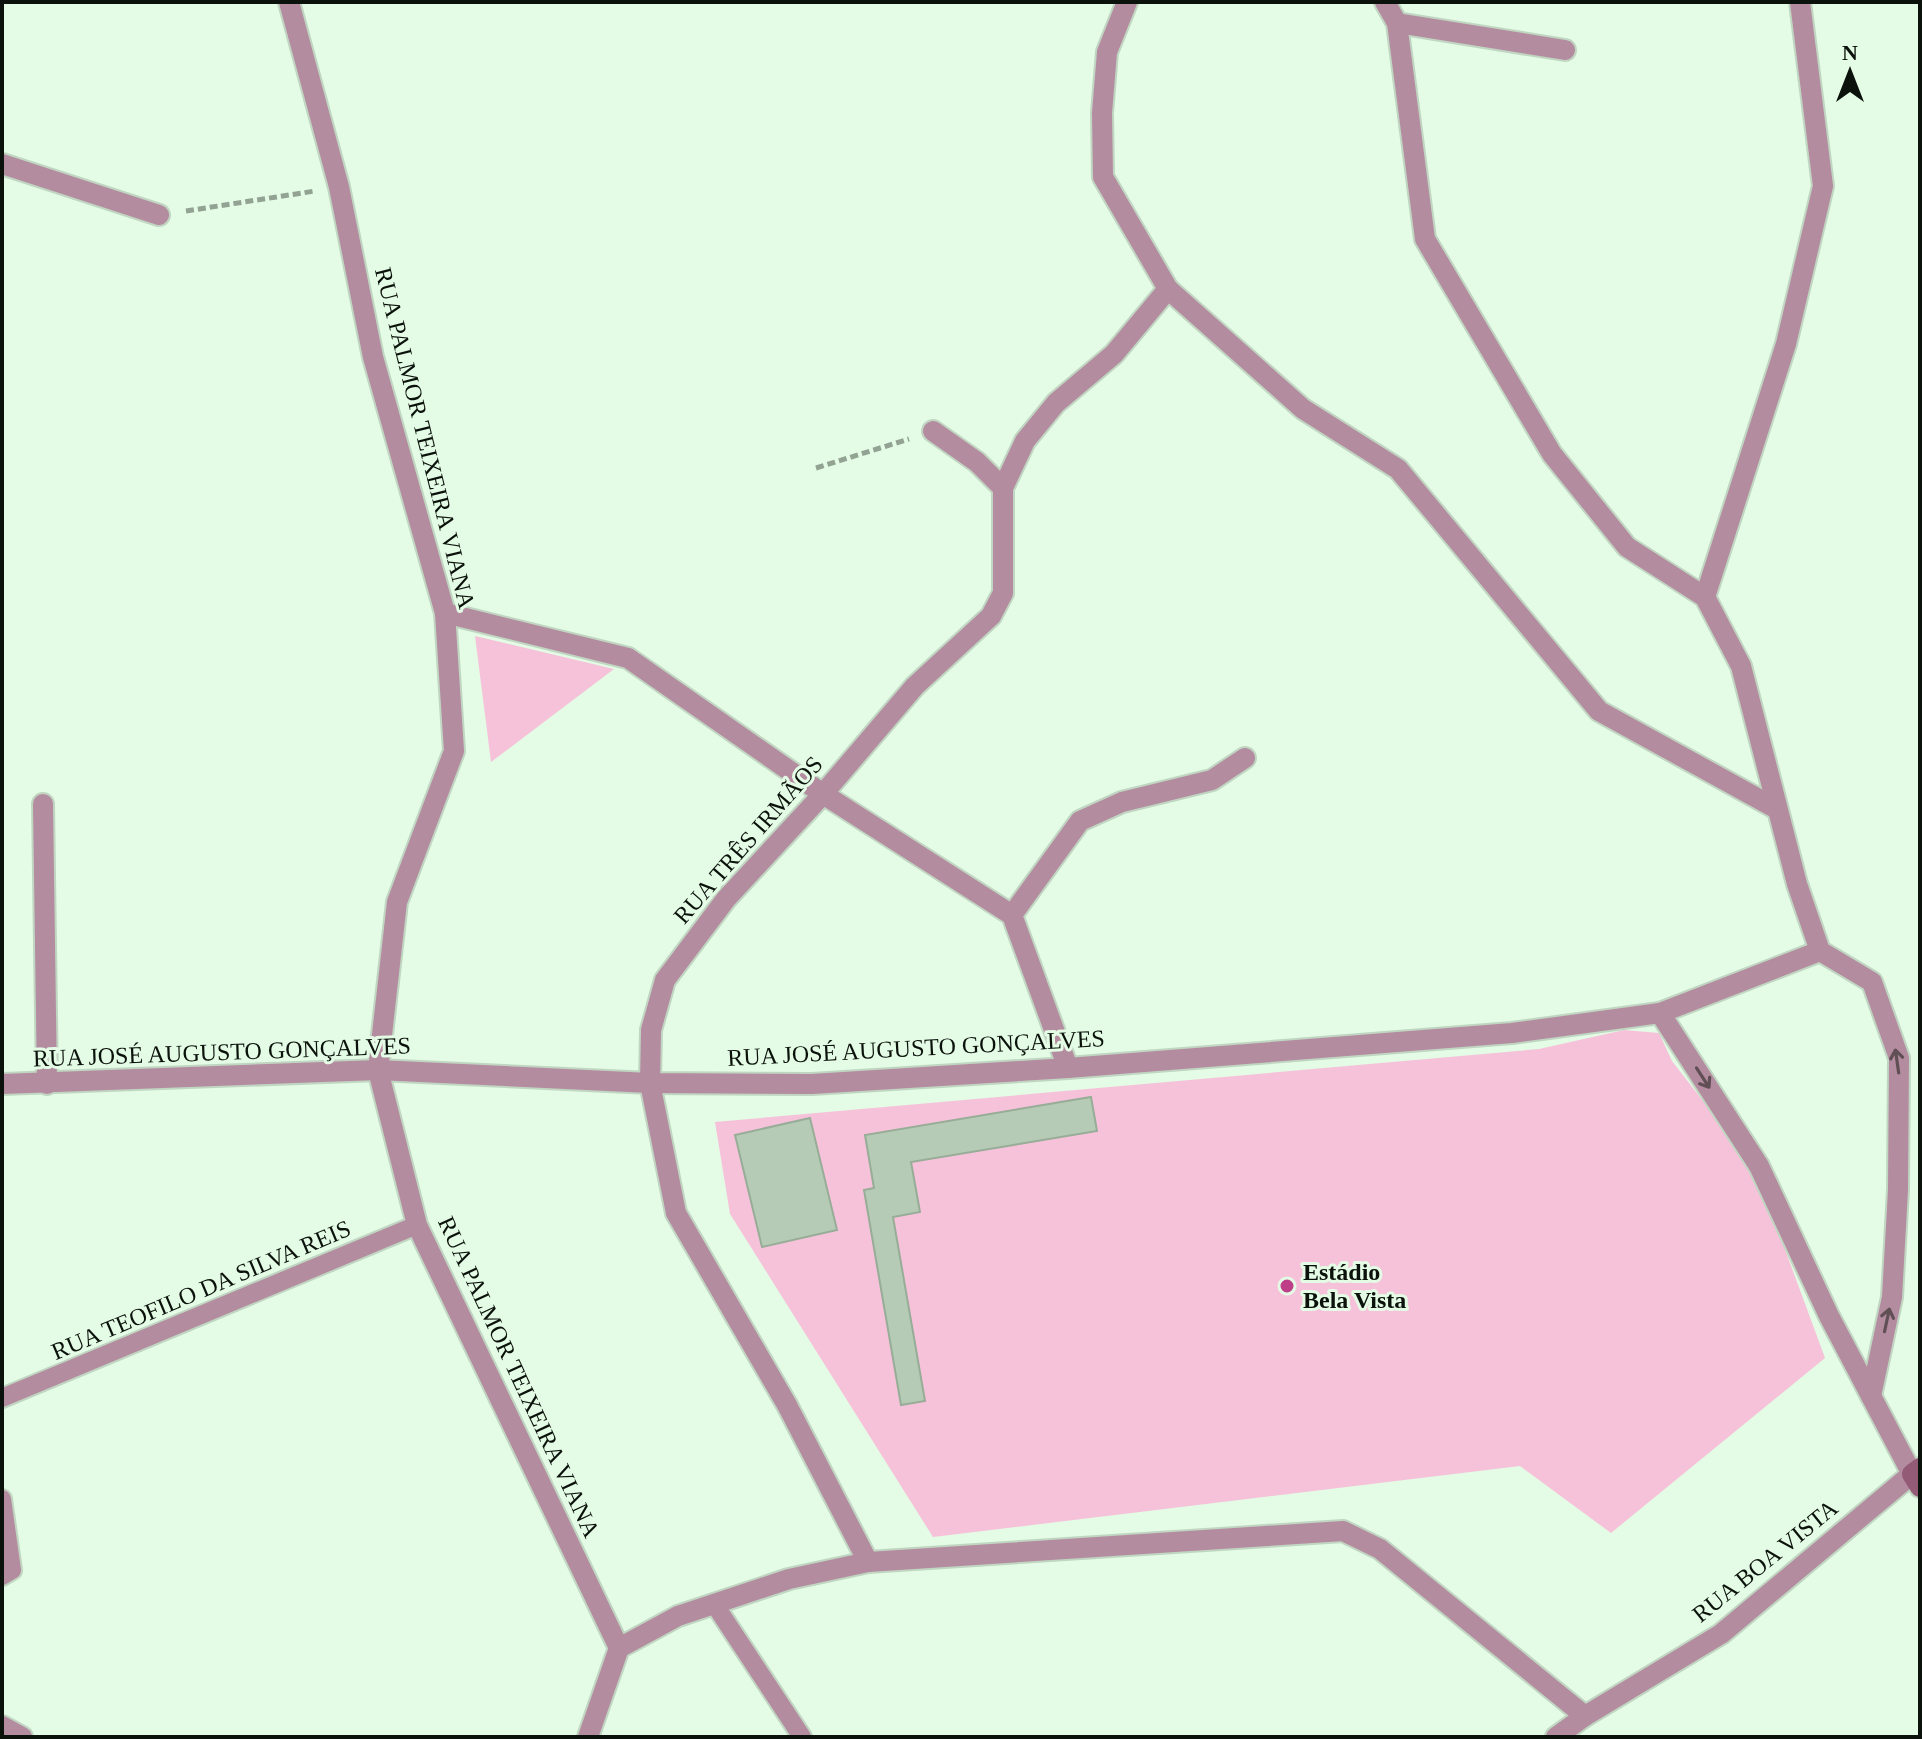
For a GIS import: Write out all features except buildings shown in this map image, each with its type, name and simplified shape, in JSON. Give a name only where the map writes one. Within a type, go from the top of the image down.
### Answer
[{"type":"street","name":"RUA PALMOR TEIXEIRA VIANA","points":[[289,2],[339,187],[373,357],[445,613],[454,751],[397,902],[378,1070],[417,1225],[619,1648]]},
{"type":"street","points":[[1127,2],[1107,52],[1102,113],[1103,177],[1168,289],[1303,409],[1398,469],[1599,711],[1777,809]]},
{"type":"street","points":[[1385,2],[1397,23],[1425,239],[1552,454],[1627,547],[1705,597],[1741,666],[1797,884],[1820,951],[1872,982],[1899,1058],[1898,1190],[1892,1297],[1871,1396]]},
{"type":"street","points":[[1705,597],[1786,344],[1823,186],[1800,2]]},
{"type":"street","points":[[1397,23],[1565,50]]},
{"type":"street","points":[[2,164],[159,215]]},
{"type":"street","name":"RUA TRÊS IRMÃOS","points":[[868,1562],[787,1405],[676,1213],[650,1083],[651,1030],[665,980],[726,899],[823,794],[915,686],[991,616],[1003,593],[1003,488],[1025,441],[1048,412],[1114,354],[1168,289]]},
{"type":"street","points":[[933,431],[977,462],[1003,488]]},
{"type":"street","points":[[445,613],[628,658],[823,794],[1012,915],[1068,1068]]},
{"type":"street","points":[[1012,915],[1080,821],[1122,802],[1212,780],[1245,758]]},
{"type":"street","points":[[43,804],[47,1084]]},
{"type":"street","name":"RUA JOSÉ AUGUSTO GONÇALVES","points":[[2,1084],[378,1070],[650,1083],[812,1084],[1068,1068],[1512,1033],[1660,1013],[1820,951]]},
{"type":"street","points":[[1660,1013],[1759,1166],[1829,1316],[1917,1477]]},
{"type":"street","name":"RUA BOA VISTA","points":[[1556,1737],[1585,1716],[1721,1634],[1917,1477]]},
{"type":"street","points":[[588,1737],[619,1648],[678,1616],[789,1579],[868,1562],[1343,1531],[1380,1549],[1585,1716]]},
{"type":"street","points":[[2,1726],[22,1737]]},
{"type":"lane","name":"RUA TEOFILO DA SILVA REIS","points":[[2,1398],[417,1225]]},
{"type":"lane","points":[[2,1499],[12,1570],[2,1576]]},
{"type":"lane","points":[[715,1605],[802,1737]]},
{"type":"path","points":[[159,215],[339,187]]},
{"type":"path","points":[[816,468],[933,431]]},
{"type":"shaded area","points":[[475,636],[614,669],[491,762]]},
{"type":"shaded area","name":"Estádio Bela Vista","points":[[1624,1030],[1659,1033],[1672,1061],[1755,1168],[1825,1358],[1611,1533],[1520,1466],[933,1537],[730,1214],[715,1122],[1539,1049]]},
{"type":"place","name":"Estádio Bela Vista","points":[[1287,1286]]}]
